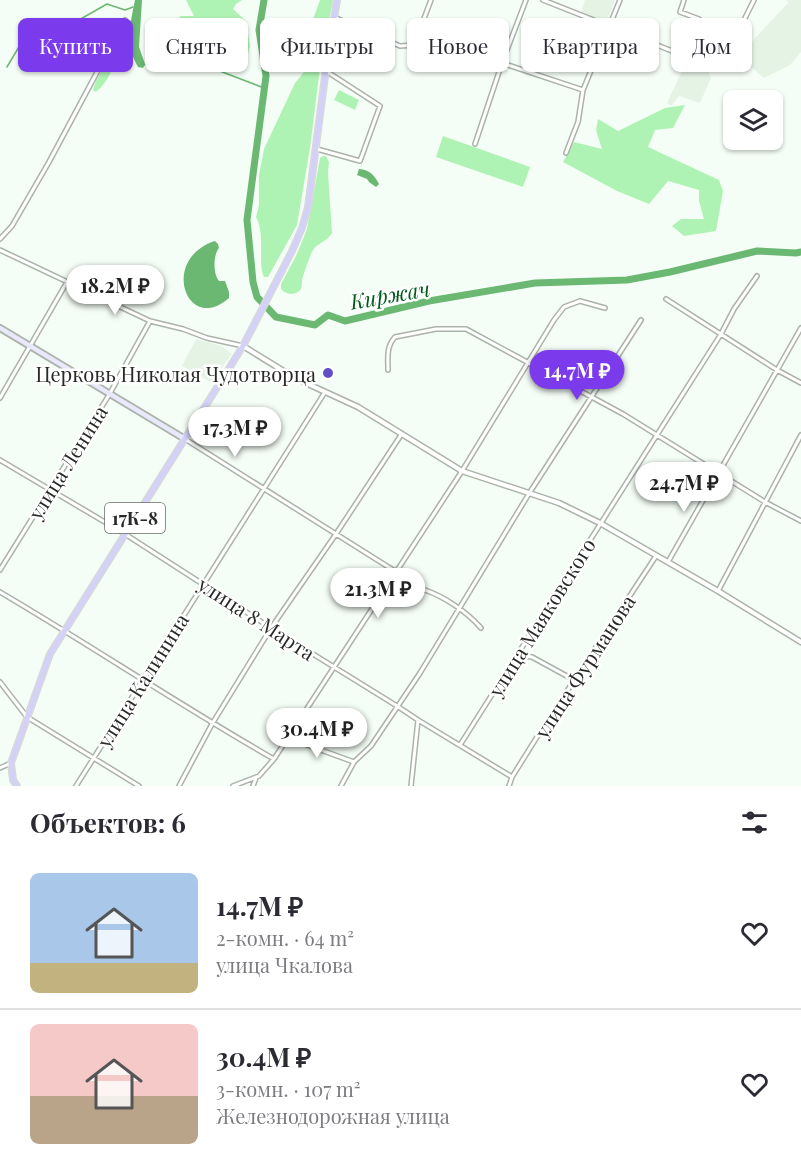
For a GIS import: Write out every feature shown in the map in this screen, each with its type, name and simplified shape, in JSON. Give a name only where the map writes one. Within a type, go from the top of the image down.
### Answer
[{"type":"main road","points":[[334,17],[338,0]]},
{"type":"main road","points":[[0,328],[185,439],[243,346],[302,228],[308,207],[317,149],[326,72]]},
{"type":"main road","name":"17К-8","points":[[11,763],[50,654],[185,439]]},
{"type":"main road","points":[[11,763],[13,780],[17,786]]},
{"type":"street","points":[[425,18],[432,0]]},
{"type":"street","points":[[509,45],[526,0]]},
{"type":"street","points":[[543,0],[587,18]]},
{"type":"street","points":[[613,18],[620,0]]},
{"type":"street","points":[[684,0],[680,12],[696,18]]},
{"type":"street","points":[[745,18],[754,0]]},
{"type":"street","points":[[334,17],[400,46],[407,46]]},
{"type":"street","points":[[509,65],[583,90]]},
{"type":"street","points":[[0,239],[12,226],[98,72]]},
{"type":"street","points":[[317,149],[360,161],[380,105],[328,72]]},
{"type":"street","points":[[475,144],[499,72]]},
{"type":"street","points":[[566,153],[578,123],[583,90],[590,72]]},
{"type":"street","points":[[0,250],[150,321],[243,346],[295,378],[358,407],[462,471],[559,503],[600,524],[718,591],[801,642]]},
{"type":"street","name":"улица Маяковского","points":[[460,745],[757,276]]},
{"type":"street","points":[[0,398],[67,282]]},
{"type":"street","points":[[666,298],[801,383]]},
{"type":"street","points":[[233,786],[256,778],[274,759],[462,471],[564,307],[580,301],[605,308]]},
{"type":"street","points":[[341,786],[354,762],[370,746],[420,673],[530,492],[641,320]]},
{"type":"street","name":"улица Ленина","points":[[0,570],[109,394],[150,321]]},
{"type":"street","points":[[668,562],[801,328]]},
{"type":"street","points":[[388,370],[387,353],[395,337],[436,329],[466,329],[622,414],[718,474],[801,521]]},
{"type":"street","name":"улица Калинина","points":[[76,786],[325,392]]},
{"type":"street","points":[[179,786],[212,724],[271,628],[401,435]]},
{"type":"street","points":[[718,591],[801,435]]},
{"type":"street","points":[[185,439],[396,572],[460,609],[481,628]]},
{"type":"street","name":"улица 8 Марта","points":[[0,460],[125,534],[271,628],[512,777]]},
{"type":"street","name":"улица Фурманова","points":[[508,786],[574,680],[656,556]]},
{"type":"street","points":[[0,592],[212,724],[274,759]]},
{"type":"street","points":[[516,655],[532,657],[574,680]]},
{"type":"street","points":[[0,682],[27,717],[139,786]]},
{"type":"street","points":[[411,786],[418,720]]},
{"type":"street","points":[[288,738],[354,762]]},
{"type":"street","points":[[0,768],[11,763]]},
{"type":"street","points":[[254,786],[256,778]]},
{"type":"shaded area","points":[[135,0],[142,0],[139,47],[145,64],[143,68],[138,67],[133,56],[132,18]]},
{"type":"shaded area","points":[[186,0],[242,0],[233,9],[243,18],[178,18],[194,16]]},
{"type":"shaded area","points":[[320,0],[333,0],[329,18],[314,18]]},
{"type":"shaded area","points":[[585,0],[615,0],[608,18],[595,18],[581,12]]},
{"type":"shaded area","points":[[786,0],[801,0],[801,52],[790,65],[764,78],[752,68],[752,43],[788,3]]},
{"type":"shaded area","points":[[101,72],[110,72],[96,92],[93,90]]},
{"type":"shaded area","points":[[304,72],[320,72],[297,225],[268,277],[264,277],[259,224],[256,217],[259,205],[259,175],[264,149],[295,83]]},
{"type":"shaded area","points":[[681,72],[708,72],[711,78],[700,103],[679,96],[671,106],[667,103]]},
{"type":"shaded area","points":[[339,90],[359,100],[355,110],[334,100]]},
{"type":"shaded area","points":[[685,105],[673,128],[655,130],[648,147],[719,180],[723,191],[716,231],[684,236],[672,226],[681,219],[704,219],[699,201],[699,190],[668,181],[649,204],[617,191],[563,162],[574,142],[602,149],[596,130],[598,119],[618,131],[665,108]]},
{"type":"shaded area","points":[[443,136],[530,167],[523,187],[436,157]]},
{"type":"shaded area","points":[[326,156],[329,162],[332,233],[312,252],[301,289],[294,294],[288,293],[281,289],[281,284],[307,229],[320,158]]},
{"type":"shaded area","points":[[359,169],[366,170],[379,184],[376,187],[367,179],[357,175]]},
{"type":"shaded area","points":[[215,241],[219,248],[215,260],[216,274],[219,281],[225,281],[229,298],[214,307],[201,307],[191,301],[185,290],[184,277],[188,263],[198,250]]},
{"type":"shaded area","points":[[196,339],[221,346],[232,354],[211,382],[182,366]]},
{"type":"waterway","name":"Киржач","points":[[264,0],[259,30],[266,76],[247,220],[253,282],[257,297],[276,317],[315,325],[328,315],[345,321],[429,301],[535,283],[627,280],[757,251],[801,252]]},
{"type":"waterway","points":[[7,67],[23,40],[56,33],[107,4],[125,10],[133,7]]},
{"type":"waterway","points":[[143,65],[167,62],[195,68],[212,68],[264,88]]},
{"type":"place","name":"Церковь Николая Чудотворца","points":[[328,373]]}]
